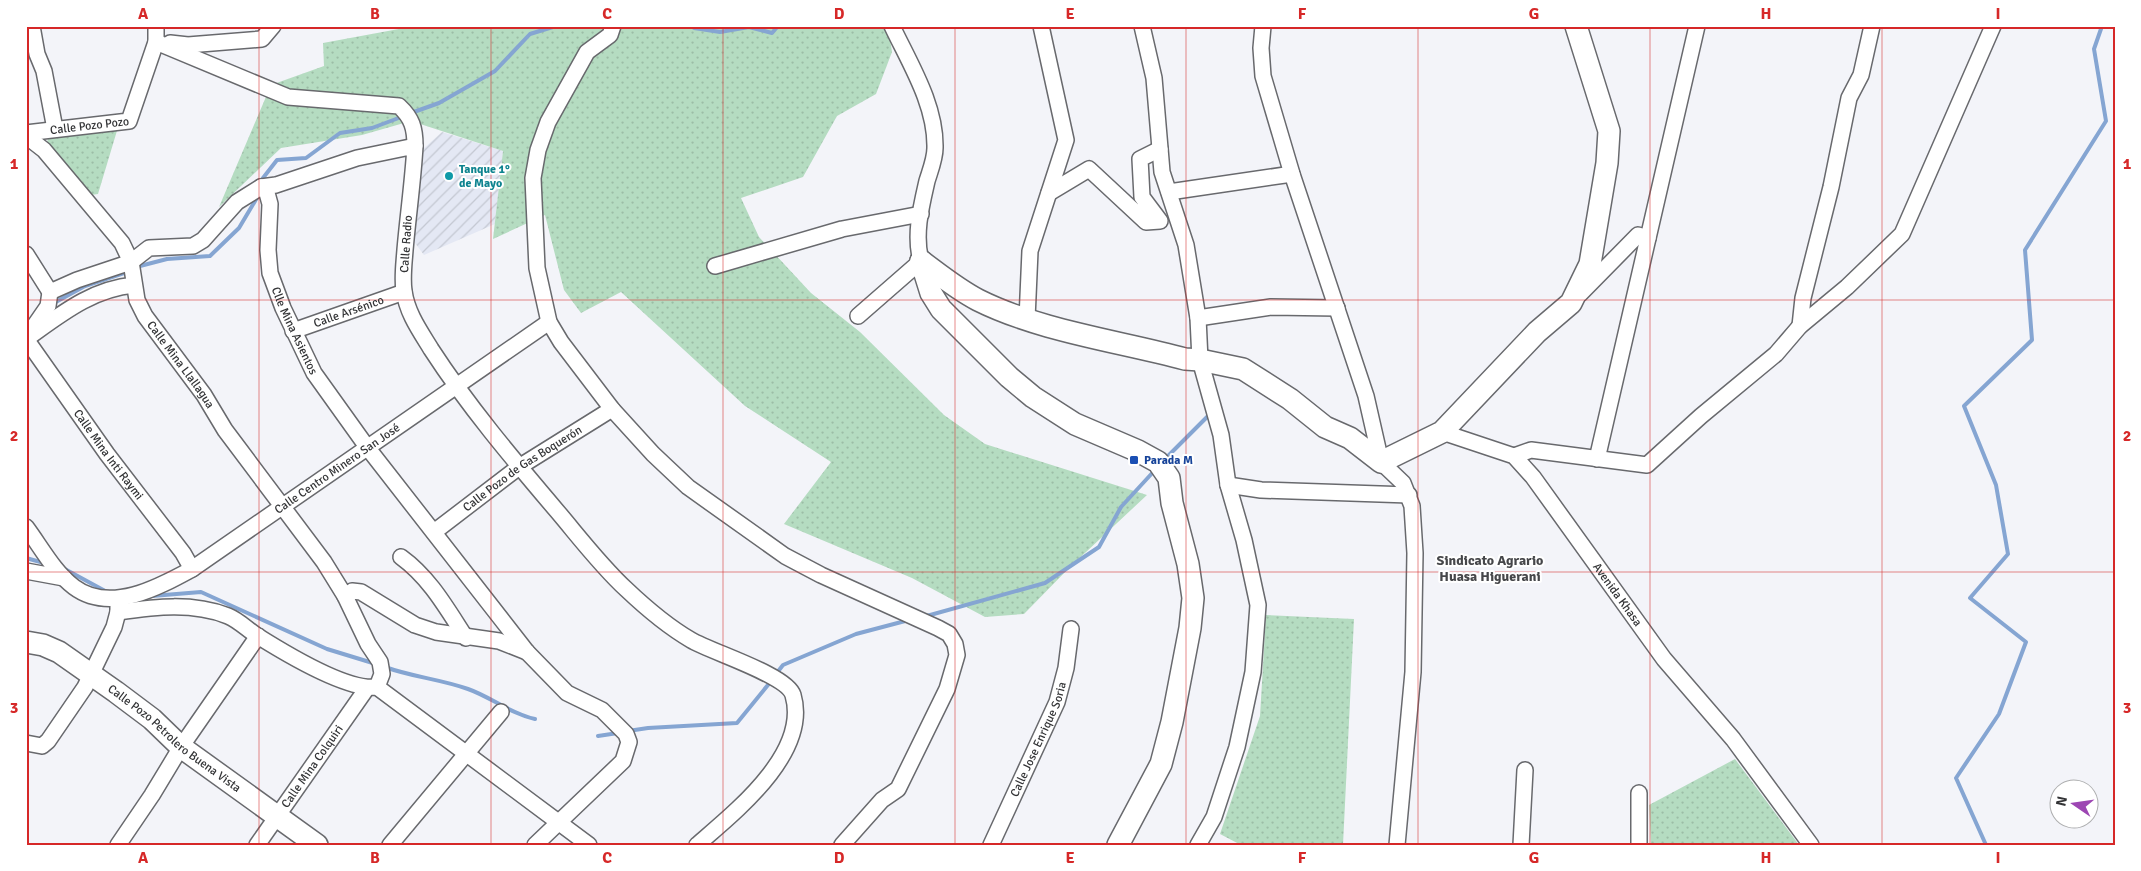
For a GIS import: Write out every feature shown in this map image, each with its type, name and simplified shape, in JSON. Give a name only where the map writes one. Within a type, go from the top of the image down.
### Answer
[{"type":"street","points":[[32,26],[56,129]]},
{"type":"street","points":[[156,26],[156,42],[188,45],[262,39],[273,26]]},
{"type":"street","points":[[614,26],[610,35],[587,52],[548,122],[538,150],[533,178],[537,268],[549,322],[561,342],[612,409],[653,454],[688,486],[785,556],[949,634],[955,644],[957,654],[947,689],[898,789],[882,800],[842,845]]},
{"type":"street","points":[[892,26],[925,95],[934,131],[935,149],[918,236],[921,260],[931,293],[941,309],[1009,377],[1033,397],[1075,424],[1138,451],[1158,462],[1169,478],[1172,503],[1188,564],[1193,598],[1190,628],[1172,722],[1161,764],[1118,845]]},
{"type":"street","points":[[1027,318],[1030,251],[1066,140],[1041,26]]},
{"type":"street","points":[[1142,26],[1154,78],[1162,172],[1186,244],[1198,318],[1200,360],[1221,434],[1228,485],[1244,540],[1258,605],[1253,672],[1237,747],[1214,817],[1198,845]]},
{"type":"street","points":[[1263,26],[1261,48],[1263,76],[1292,174],[1366,396],[1381,462]]},
{"type":"street","points":[[1572,303],[1590,264],[1607,164],[1609,131],[1576,26]]},
{"type":"street","points":[[1598,458],[1697,26]]},
{"type":"street","points":[[1800,326],[1803,298],[1849,98],[1861,75],[1872,26]]},
{"type":"street","points":[[1514,456],[1531,450],[1647,465],[1701,416],[1776,354],[1800,326],[1902,234],[1993,26]]},
{"type":"street","name":"Calle Pozo Pozo","points":[[26,134],[129,121],[156,42]]},
{"type":"street","name":"Calle Radio","points":[[156,42],[288,97],[398,106],[409,116],[415,130],[415,146],[407,225],[404,292],[413,318],[456,388],[519,467],[624,588],[658,619],[692,641],[773,676],[787,685],[792,692],[794,720],[790,744],[754,793],[697,845]]},
{"type":"street","name":"Calle Mina Llallagua","points":[[26,134],[44,150],[114,232],[131,262],[137,300],[145,316],[204,395],[225,430],[324,562],[346,596],[368,644],[380,662],[382,674],[372,687]]},
{"type":"street","points":[[50,292],[77,280],[131,262],[149,248],[193,246],[203,240],[237,202],[261,187],[276,185],[357,158],[415,146]]},
{"type":"street","points":[[1049,193],[1089,169],[1146,222],[1160,221],[1142,197],[1140,159],[1160,150]]},
{"type":"street","points":[[1169,192],[1292,174]]},
{"type":"street","name":"Clle Mina Asientos","points":[[261,187],[267,194],[270,204],[268,250],[270,273],[293,331],[318,379],[367,447],[527,652],[566,693],[602,710],[626,734],[629,742],[623,761],[557,821]]},
{"type":"street","points":[[715,266],[842,229],[921,214]]},
{"type":"street","points":[[1381,462],[1442,432],[1537,332],[1572,303],[1638,235],[1648,238]]},
{"type":"street","points":[[26,254],[50,292],[48,306],[26,339]]},
{"type":"street","points":[[921,260],[956,287],[979,300],[1027,318],[1185,359],[1200,360],[1243,369],[1290,398],[1325,427],[1350,438],[1381,462],[1403,483],[1409,495],[1415,524],[1413,672],[1398,845]]},
{"type":"street","points":[[858,316],[921,260]]},
{"type":"street","points":[[26,339],[69,308],[98,293],[114,287],[134,285]]},
{"type":"street","name":"Calle Arsénico","points":[[293,331],[404,292]]},
{"type":"street","points":[[1198,318],[1271,308],[1337,308]]},
{"type":"street","name":"Calle Centro Minero San José","points":[[26,527],[64,578],[87,594],[118,605],[192,569],[549,322]]},
{"type":"street","name":"Calle Mina Inti Raymi","points":[[26,339],[107,454],[178,545],[192,569]]},
{"type":"street","name":"Calle Pozo de Gas Boquerón","points":[[434,532],[519,467],[612,409]]},
{"type":"street","name":"Avenida Khasa","points":[[1442,432],[1514,456],[1533,477],[1664,658],[1733,739],[1811,845]]},
{"type":"street","points":[[1228,485],[1261,490],[1409,495]]},
{"type":"street","points":[[401,557],[414,567],[436,592],[466,638]]},
{"type":"street","points":[[26,571],[64,578]]},
{"type":"street","points":[[346,596],[352,591],[361,592],[415,625],[466,638],[499,641],[527,652]]},
{"type":"street","points":[[26,744],[42,746],[48,741],[85,687],[114,627],[118,605],[198,608],[229,616],[258,636],[336,678],[356,686],[372,687],[466,753],[589,845]]},
{"type":"street","name":"Calle Jose Enrique Soria","points":[[991,845],[1057,702],[1066,668],[1071,628]]},
{"type":"street","points":[[118,845],[152,796],[181,747],[258,636]]},
{"type":"street","name":"Calle Pozo Petrolero Buena Vista","points":[[26,642],[43,645],[58,652],[90,674],[152,719],[181,747],[317,845]]},
{"type":"street","name":"Calle Mina Colquiri","points":[[257,845],[372,687]]},
{"type":"street","points":[[390,845],[501,712]]},
{"type":"street","points":[[1521,845],[1526,770]]},
{"type":"street","points":[[1639,793],[1639,845]]},
{"type":"street","points":[[535,845],[557,821]]},
{"type":"shaded area","name":"Tanque 1° de Mayo","points":[[442,132],[503,151],[495,224],[424,255],[415,243],[414,221],[422,150]]},
{"type":"green space","points":[[415,26],[888,26],[892,52],[876,94],[837,116],[803,177],[741,198],[759,237],[811,293],[860,332],[944,415],[985,444],[1147,495],[1070,567],[1024,614],[985,617],[912,578],[784,524],[831,462],[745,406],[621,292],[581,313],[564,290],[545,215],[493,239],[503,151],[411,121],[362,135],[281,148],[219,207],[271,85],[324,66],[323,43]]},
{"type":"green space","points":[[119,124],[98,194],[91,195],[47,143],[49,133]]},
{"type":"green space","points":[[1266,615],[1354,619],[1343,845],[1241,845],[1220,834],[1260,716]]},
{"type":"green space","points":[[1735,759],[1799,845],[1651,845],[1649,805]]},
{"type":"waterway","points":[[411,113],[439,103],[495,71],[530,34],[556,26]]},
{"type":"waterway","points":[[694,26],[694,28],[720,32],[749,27],[772,33],[778,26]]},
{"type":"waterway","points":[[1986,845],[1956,778],[1999,714],[2026,642],[1970,598],[2008,554],[1996,485],[1964,406],[2032,340],[2025,250],[2106,121],[2094,49],[2102,26]]},
{"type":"waterway","points":[[263,178],[277,160],[306,158],[340,133],[372,128],[404,116]]},
{"type":"waterway","points":[[140,266],[167,259],[210,256],[239,228],[258,196]]},
{"type":"waterway","points":[[54,303],[85,286],[127,272]]},
{"type":"waterway","points":[[1165,459],[1211,413]]},
{"type":"waterway","points":[[923,617],[1045,583],[1099,547],[1121,507],[1155,470]]},
{"type":"waterway","points":[[26,558],[44,563]]},
{"type":"waterway","points":[[61,567],[107,592]]},
{"type":"waterway","points":[[152,596],[201,592],[327,649],[376,664]]},
{"type":"waterway","points":[[776,674],[783,665],[856,634],[909,620]]},
{"type":"waterway","points":[[385,667],[468,689],[526,717],[535,719]]},
{"type":"waterway","points":[[628,731],[648,728],[737,723],[772,680]]},
{"type":"waterway","points":[[598,736],[618,733]]},
{"type":"place","name":"Tanque 1° de Mayo","points":[[449,176]]},
{"type":"place","name":"Parada M","points":[[1134,460]]},
{"type":"district","name":"Sindicato Agrario Huasa Higuerani","points":[[1490,568]]}]
